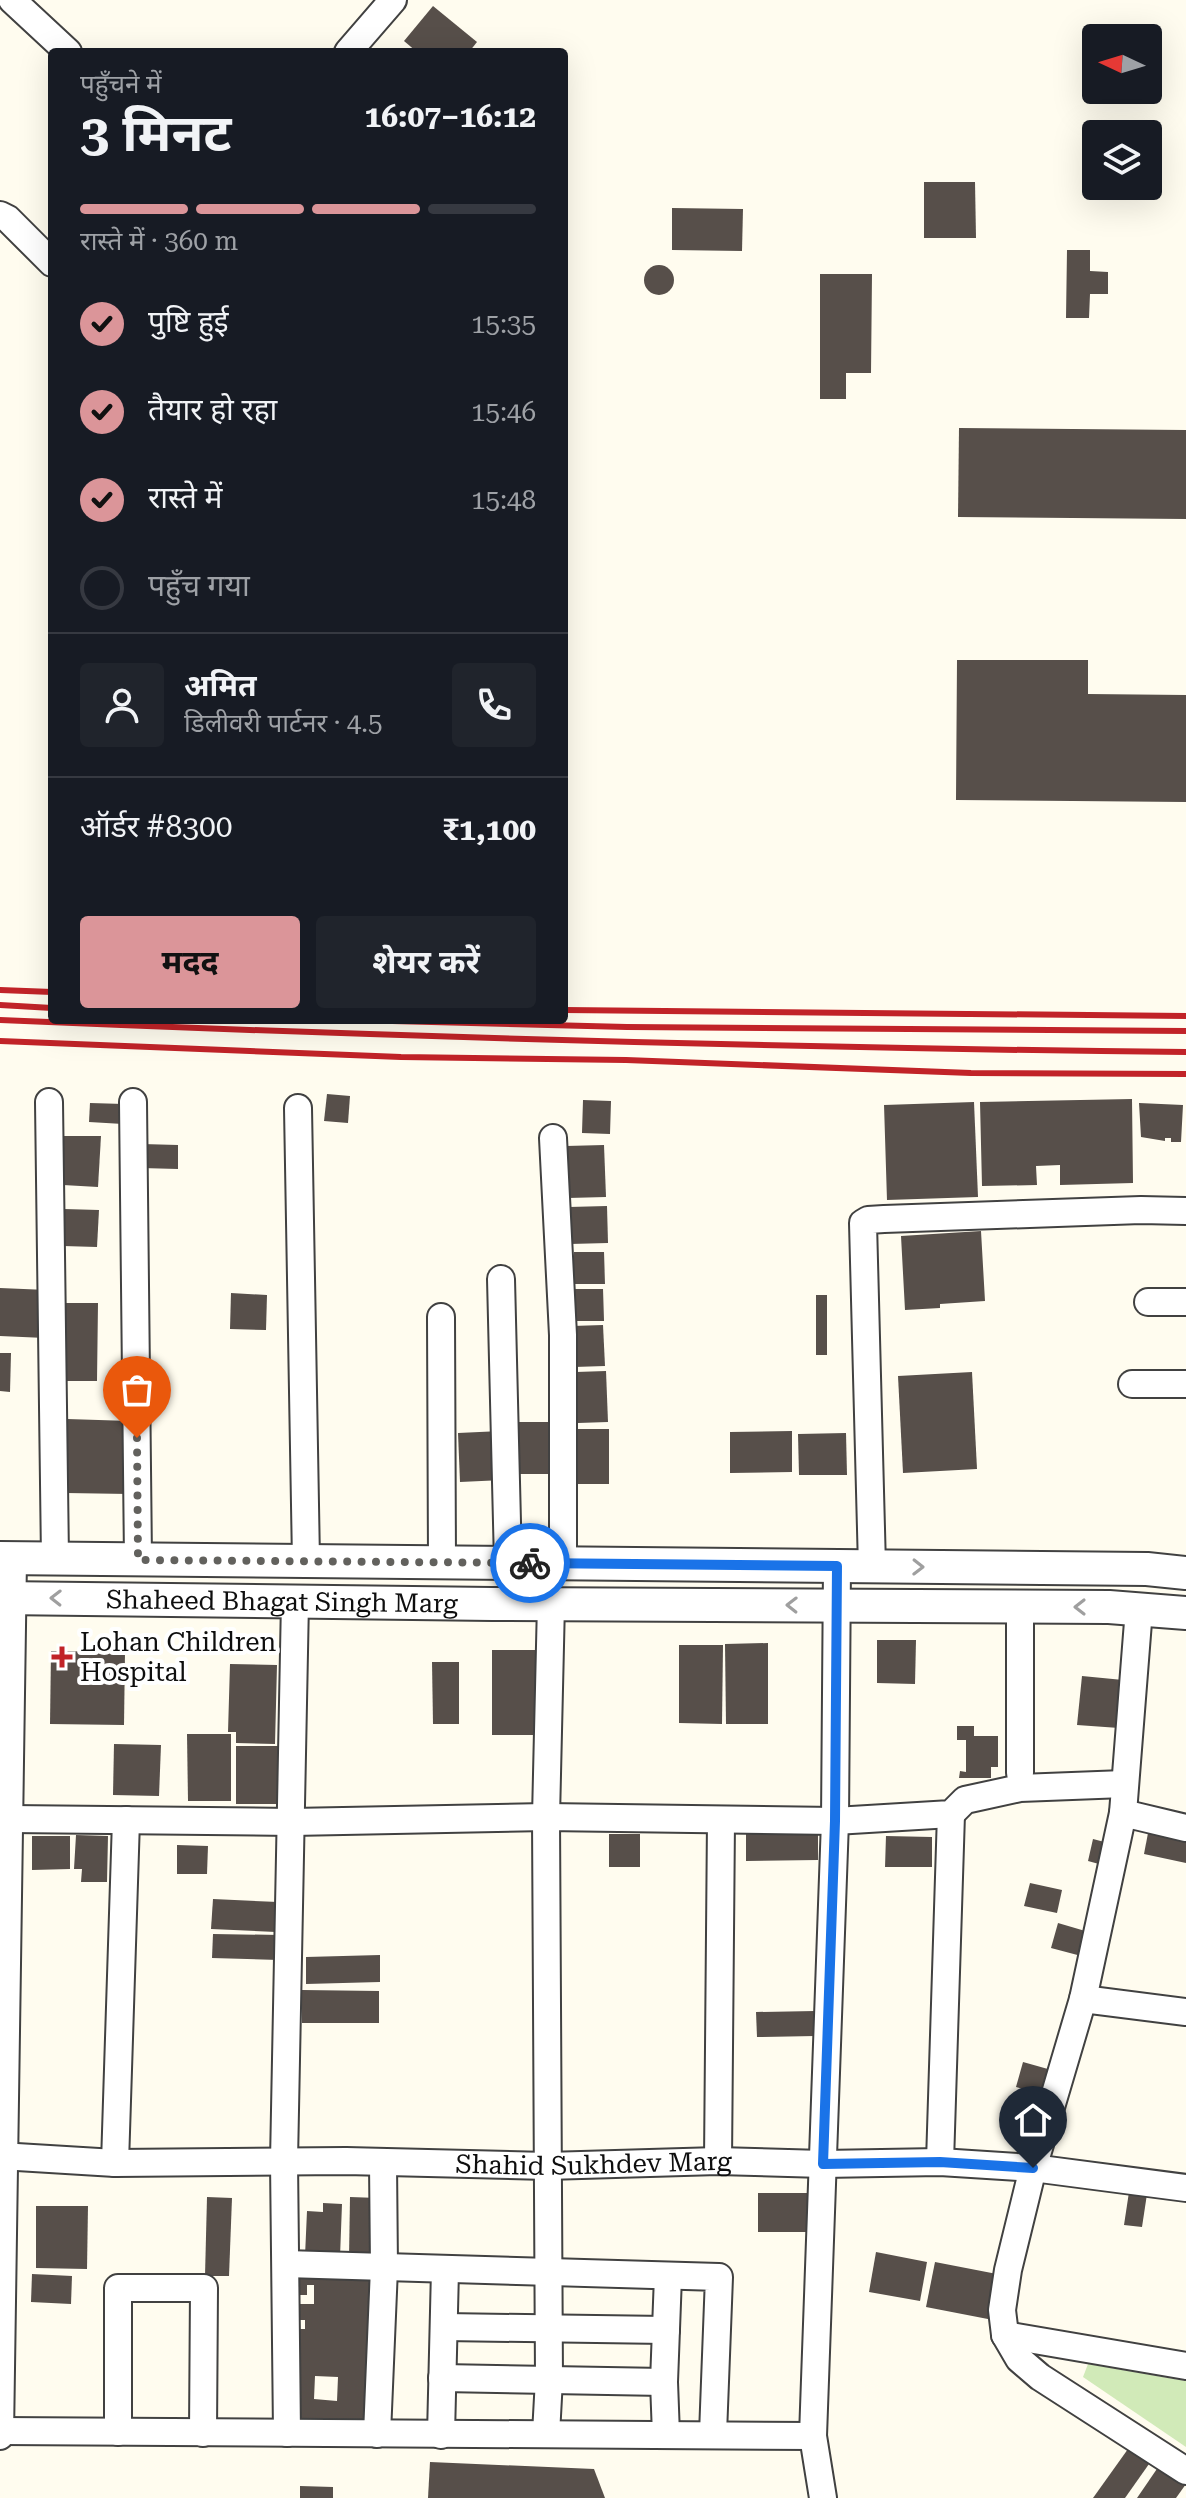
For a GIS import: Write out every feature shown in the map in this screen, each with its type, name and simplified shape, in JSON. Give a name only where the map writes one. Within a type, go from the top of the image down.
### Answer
[{"type":"street","points":[[12,0],[64,48]]},
{"type":"street","points":[[351,48],[393,0]]},
{"type":"street","points":[[0,215],[8,219],[48,259]]},
{"type":"street","points":[[49,1102],[55,1559]]},
{"type":"street","points":[[133,1102],[138,1560]]},
{"type":"street","points":[[298,1108],[306,1561]]},
{"type":"street","points":[[553,1138],[563,1335],[563,1562]]},
{"type":"street","points":[[872,1567],[863,1223],[868,1220],[914,1218],[1186,1211]]},
{"type":"street","points":[[501,1279],[508,1563]]},
{"type":"street","points":[[1148,1302],[1186,1302]]},
{"type":"street","points":[[441,1317],[442,1562]]},
{"type":"street","points":[[1132,1384],[1186,1384]]},
{"type":"street","points":[[7,1559],[0,2433],[813,2436]]},
{"type":"street","name":"Shaheed Bhagat Singh Marg","points":[[7,1559],[563,1562],[1147,1569],[1186,1573]]},
{"type":"street","points":[[823,2498],[813,2436],[835,1821],[837,1566]]},
{"type":"street","name":"Shaheed Bhagat Singh Marg","points":[[6,1598],[1139,1609],[1186,1613]]},
{"type":"street","points":[[287,2433],[284,2161],[295,1601]]},
{"type":"street","points":[[546,2434],[549,2379],[546,1817],[551,1603]]},
{"type":"street","points":[[1020,1608],[1020,1773]]},
{"type":"street","points":[[1139,1609],[1123,1813],[1083,1999],[1033,2168],[1008,2270],[1002,2310],[1005,2335],[1019,2359],[1040,2377],[1186,2471]]},
{"type":"street","points":[[7,1804],[126,1820],[292,1822],[546,1817],[835,1821],[951,1814],[965,1800],[1020,1788],[1124,1784]]},
{"type":"street","points":[[1123,1813],[1186,1828]]},
{"type":"street","points":[[940,2162],[951,1814]]},
{"type":"street","points":[[115,2163],[126,1820]]},
{"type":"street","points":[[718,2161],[721,1820]]},
{"type":"street","points":[[1083,1999],[1186,2012]]},
{"type":"street","name":"Shahid Sukhdev Marg","points":[[2,2156],[115,2163],[284,2161],[547,2166],[718,2161],[823,2164],[940,2162],[1033,2168],[1186,2188]]},
{"type":"street","points":[[377,2434],[384,2268],[383,2163]]},
{"type":"street","points":[[286,2264],[719,2277],[713,2434]]},
{"type":"street","points":[[441,2435],[445,2270]]},
{"type":"street","points":[[666,2435],[664,2382],[668,2276]]},
{"type":"street","points":[[118,2432],[118,2288],[204,2288],[203,2433]]},
{"type":"street","points":[[444,2327],[666,2330]]},
{"type":"street","points":[[1005,2335],[1186,2366]]},
{"type":"street","points":[[442,2378],[664,2382]]},
{"type":"green space","points":[[1088,2364],[1186,2381],[1186,2447],[1083,2377]]},
{"type":"building","points":[[433,6],[477,42],[472,48],[412,48],[404,41]]},
{"type":"building","points":[[924,182],[975,182],[976,238],[924,238]]},
{"type":"building","points":[[672,208],[743,209],[742,251],[672,250]]},
{"type":"building","points":[[1067,250],[1090,250],[1090,271],[1108,272],[1108,294],[1090,294],[1089,318],[1066,318]]},
{"type":"building","points":[[659,265],[670,269],[674,280],[670,291],[659,295],[648,291],[644,280],[648,269]]},
{"type":"building","points":[[820,274],[872,274],[871,373],[846,373],[846,399],[820,399]]},
{"type":"building","points":[[959,428],[1186,430],[1186,519],[958,517]]},
{"type":"building","points":[[957,660],[1088,660],[1088,694],[1186,695],[1186,802],[956,800]]},
{"type":"building","points":[[327,1094],[350,1096],[348,1123],[324,1121]]},
{"type":"building","points":[[1132,1099],[1133,1183],[1060,1185],[1060,1165],[1036,1166],[1037,1185],[982,1186],[980,1102]]},
{"type":"building","points":[[583,1100],[611,1101],[610,1134],[582,1133]]},
{"type":"building","points":[[974,1102],[978,1197],[887,1200],[884,1105]]},
{"type":"building","points":[[90,1103],[124,1104],[123,1124],[89,1122]]},
{"type":"building","points":[[1139,1103],[1183,1105],[1181,1142],[1171,1142],[1171,1138],[1165,1138],[1165,1141],[1141,1137]]},
{"type":"building","points":[[64,1136],[101,1136],[98,1187],[63,1185]]},
{"type":"building","points":[[142,1144],[178,1145],[178,1169],[141,1168]]},
{"type":"building","points":[[604,1145],[606,1197],[568,1198],[566,1146]]},
{"type":"building","points":[[607,1206],[608,1243],[570,1244],[569,1207]]},
{"type":"building","points":[[64,1209],[99,1210],[97,1247],[63,1246]]},
{"type":"building","points":[[981,1231],[985,1301],[905,1310],[901,1236]]},
{"type":"building","points":[[574,1252],[604,1252],[605,1284],[574,1284]]},
{"type":"building","points":[[0,1288],[47,1290],[45,1338],[0,1336]]},
{"type":"building","points":[[573,1289],[603,1289],[604,1321],[574,1321]]},
{"type":"building","points":[[231,1293],[267,1295],[266,1330],[230,1329]]},
{"type":"building","points":[[816,1295],[827,1295],[827,1355],[816,1355]]},
{"type":"building","points":[[61,1303],[98,1303],[97,1381],[65,1381]]},
{"type":"building","points":[[603,1325],[605,1366],[574,1367],[572,1326]]},
{"type":"building","points":[[0,1353],[11,1353],[10,1392],[0,1391]]},
{"type":"building","points":[[606,1371],[608,1422],[578,1423],[576,1372]]},
{"type":"building","points":[[972,1372],[977,1469],[903,1473],[898,1376]]},
{"type":"building","points":[[67,1419],[130,1421],[129,1494],[66,1493]]},
{"type":"building","points":[[509,1422],[558,1422],[558,1474],[509,1474]]},
{"type":"building","points":[[578,1429],[609,1429],[609,1484],[578,1484]]},
{"type":"building","points":[[501,1431],[503,1480],[460,1482],[458,1433]]},
{"type":"building","points":[[792,1431],[792,1472],[730,1473],[730,1432]]},
{"type":"building","points":[[846,1433],[847,1475],[799,1475],[798,1434]]},
{"type":"building","points":[[877,1640],[916,1640],[915,1684],[877,1683]]},
{"type":"building","points":[[768,1643],[768,1724],[726,1724],[725,1644]]},
{"type":"building","points":[[679,1645],[723,1645],[722,1724],[679,1723]]},
{"type":"building","points":[[492,1650],[539,1650],[540,1735],[492,1735]]},
{"type":"building","points":[[51,1651],[125,1652],[124,1725],[50,1724]]},
{"type":"building","points":[[432,1662],[459,1662],[459,1724],[433,1724]]},
{"type":"building","points":[[230,1664],[277,1665],[275,1744],[236,1743],[236,1732],[228,1732]]},
{"type":"building","points":[[1082,1676],[1123,1680],[1119,1728],[1077,1725]]},
{"type":"building","points":[[957,1726],[974,1726],[974,1736],[998,1736],[998,1767],[991,1767],[991,1778],[959,1778],[960,1771],[966,1772],[966,1740],[957,1740]]},
{"type":"building","points":[[187,1734],[231,1734],[231,1801],[188,1801]]},
{"type":"building","points":[[114,1744],[161,1745],[159,1796],[113,1795]]},
{"type":"building","points":[[236,1746],[279,1746],[279,1804],[236,1804]]},
{"type":"building","points":[[818,1829],[818,1860],[746,1861],[746,1830]]},
{"type":"building","points":[[1148,1833],[1186,1840],[1186,1863],[1144,1854]]},
{"type":"building","points":[[609,1834],[640,1834],[640,1867],[609,1867]]},
{"type":"building","points":[[76,1835],[108,1836],[107,1882],[81,1882],[82,1869],[74,1869]]},
{"type":"building","points":[[32,1836],[70,1836],[70,1869],[32,1870]]},
{"type":"building","points":[[886,1836],[932,1837],[932,1867],[885,1867]]},
{"type":"building","points":[[1093,1839],[1116,1845],[1110,1867],[1088,1861]]},
{"type":"building","points":[[177,1845],[208,1846],[207,1874],[177,1874]]},
{"type":"building","points":[[1030,1883],[1062,1890],[1057,1913],[1024,1906]]},
{"type":"building","points":[[213,1899],[278,1902],[276,1932],[211,1929]]},
{"type":"building","points":[[1058,1923],[1092,1933],[1085,1957],[1051,1948]]},
{"type":"building","points":[[213,1934],[280,1935],[279,1960],[212,1958]]},
{"type":"building","points":[[380,1955],[380,1982],[306,1984],[306,1957]]},
{"type":"building","points":[[302,1990],[379,1991],[379,2023],[302,2023]]},
{"type":"building","points":[[815,2011],[815,2036],[757,2037],[756,2012]]},
{"type":"building","points":[[1023,2062],[1055,2071],[1048,2096],[1016,2087]]},
{"type":"building","points":[[1129,2192],[1147,2194],[1142,2227],[1124,2225]]},
{"type":"building","points":[[758,2193],[814,2193],[814,2232],[758,2232]]},
{"type":"building","points":[[207,2197],[232,2198],[229,2276],[205,2276]]},
{"type":"building","points":[[350,2197],[378,2198],[377,2259],[349,2258]]},
{"type":"building","points":[[323,2203],[342,2204],[340,2257],[305,2256],[307,2211],[323,2212]]},
{"type":"building","points":[[36,2206],[88,2206],[87,2269],[36,2268]]},
{"type":"building","points":[[876,2252],[927,2262],[920,2301],[869,2292]]},
{"type":"building","points":[[935,2262],[1002,2275],[993,2320],[926,2307]]},
{"type":"building","points":[[32,2274],[72,2276],[71,2304],[31,2302]]},
{"type":"building","points":[[373,2274],[372,2426],[295,2426],[296,2329],[305,2329],[305,2320],[296,2320],[296,2304],[314,2304],[314,2285],[307,2285],[307,2295],[296,2295],[296,2277]],"holes":[[[315,2376],[338,2377],[337,2401],[314,2399]]]},
{"type":"building","points":[[1128,2449],[1149,2464],[1125,2498],[1093,2498]]},
{"type":"building","points":[[430,2462],[594,2469],[605,2498],[428,2498]]},
{"type":"building","points":[[1161,2463],[1186,2484],[1176,2498],[1137,2498]]},
{"type":"building","points":[[300,2486],[333,2487],[333,2498],[300,2498]]},
{"type":"railway","points":[[0,990],[48,992]]},
{"type":"railway","points":[[0,1005],[48,1008]]},
{"type":"railway","points":[[568,1010],[1186,1016]]},
{"type":"railway","points":[[0,1020],[48,1022]]},
{"type":"railway","points":[[99,1024],[593,1041],[1186,1052]]},
{"type":"railway","points":[[510,1024],[1186,1031]]},
{"type":"railway","points":[[0,1041],[401,1057],[626,1060],[971,1073],[1186,1074]]},
{"type":"way so far","points":[[137,1438],[138,1560],[530,1563]]},
{"type":"place","name":"Lohan Children Hospital","points":[[62,1657]]},
{"type":"route","points":[[530,1563],[837,1566],[835,1821],[823,2164],[940,2162],[1033,2168]]}]
